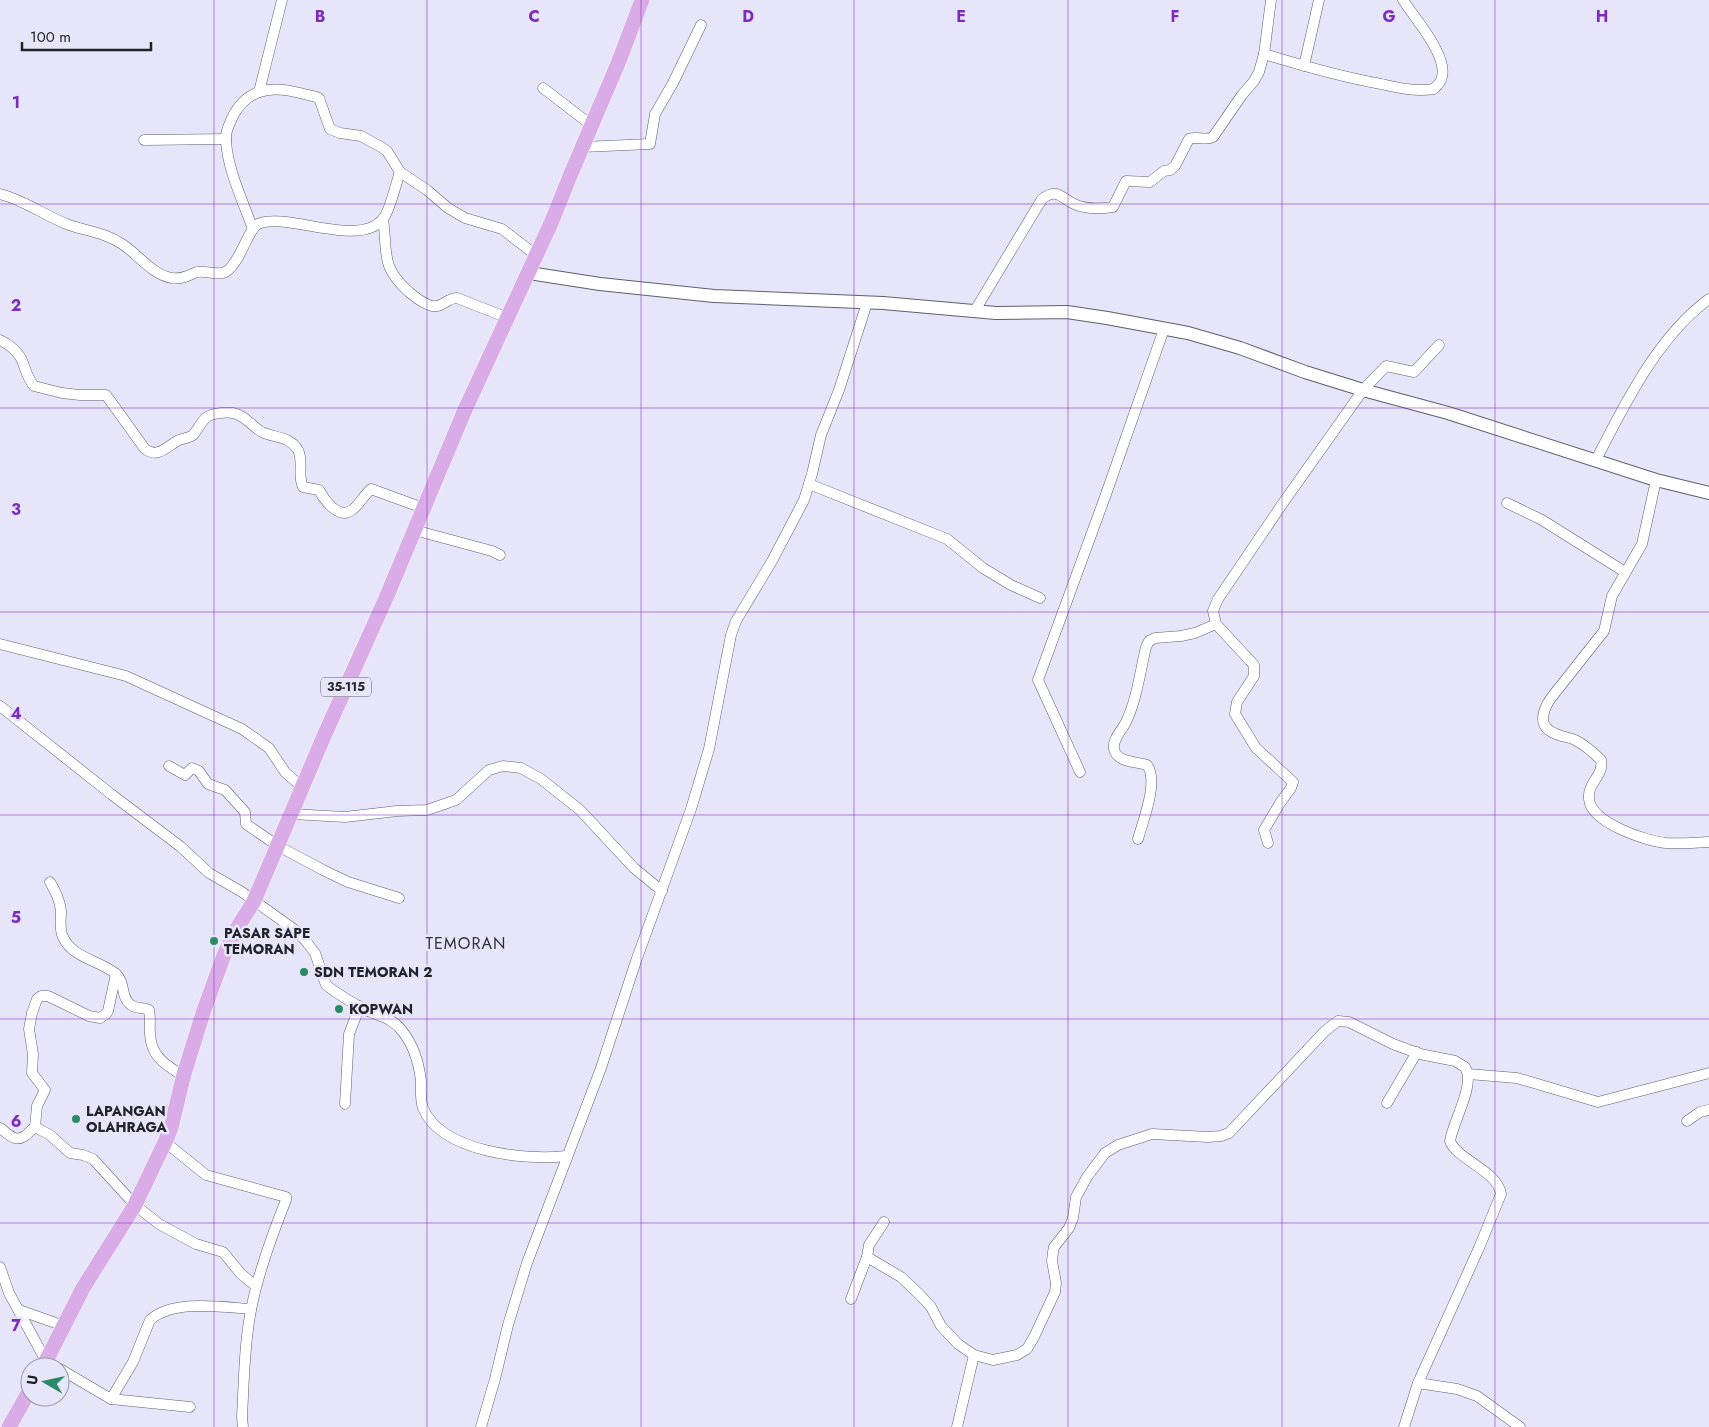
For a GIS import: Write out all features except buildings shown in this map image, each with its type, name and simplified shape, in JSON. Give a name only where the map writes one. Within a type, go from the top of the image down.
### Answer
[{"type":"main road","name":"35-115","points":[[55,1357],[64,1326],[83,1288],[135,1205],[166,1142],[183,1076],[212,985],[236,930],[254,901],[331,719],[386,598],[471,396],[537,256],[642,0]]},
{"type":"main road","points":[[9,1427],[20,1407]]},
{"type":"street","points":[[259,92],[282,0]]},
{"type":"street","points":[[974,312],[1042,199],[1048,194],[1056,194],[1073,204],[1101,209],[1113,207],[1126,181],[1150,182],[1175,166],[1189,139],[1193,137],[1209,139],[1214,137],[1259,72],[1264,54],[1271,0]]},
{"type":"street","points":[[1304,66],[1319,0]]},
{"type":"street","points":[[1264,54],[1329,74],[1410,90],[1434,89],[1441,80],[1443,70],[1437,49],[1403,0]]},
{"type":"street","points":[[582,146],[650,144],[655,114],[673,83],[700,24]]},
{"type":"street","points":[[543,88],[591,126]]},
{"type":"street","points":[[253,229],[232,169],[226,140],[229,124],[237,108],[244,100],[259,92],[273,89],[288,90],[319,98],[330,129],[361,136],[387,151],[400,172],[427,190],[457,214],[502,229],[537,256]]},
{"type":"street","points":[[144,140],[226,140]]},
{"type":"street","points":[[0,194],[14,197],[69,224],[123,244],[146,265],[174,279],[184,278],[200,272],[226,272],[244,249],[253,229],[258,224],[275,221],[333,230],[356,230],[372,226],[383,219],[386,214],[400,172]]},
{"type":"street","points":[[383,219],[388,266],[392,275],[413,295],[425,304],[433,306],[440,306],[451,298],[456,298],[508,318]]},
{"type":"street","points":[[529,272],[600,284],[705,296],[867,303],[1004,314],[1067,312],[1107,318],[1212,339],[1305,372],[1363,390],[1448,413],[1656,480],[1709,493]]},
{"type":"street","points":[[1596,460],[1629,396],[1648,365],[1689,314],[1709,299]]},
{"type":"street","points":[[481,1427],[508,1325],[527,1263],[566,1156],[601,1068],[636,961],[691,809],[709,749],[727,650],[736,621],[789,531],[804,500],[821,435],[839,390],[867,303]]},
{"type":"street","points":[[1080,772],[1038,680],[1164,329]]},
{"type":"street","points":[[0,340],[11,346],[22,360],[28,378],[34,386],[62,393],[106,395],[150,452],[158,453],[180,440],[192,436],[206,417],[213,414],[232,412],[244,418],[261,432],[283,438],[296,446],[301,458],[300,474],[303,487],[320,490],[329,504],[340,512],[347,513],[353,510],[371,490],[389,494],[423,508]]},
{"type":"street","points":[[1268,843],[1264,830],[1293,782],[1256,748],[1235,714],[1237,702],[1254,676],[1254,665],[1216,624],[1214,611],[1218,599],[1363,390],[1386,366],[1414,372],[1439,345]]},
{"type":"street","points":[[1656,480],[1642,544],[1612,596],[1604,631],[1544,709],[1544,724],[1555,734],[1573,739],[1582,744],[1601,760],[1602,767],[1589,790],[1588,800],[1595,813],[1602,819],[1640,836],[1665,842],[1709,842]]},
{"type":"street","points":[[809,484],[947,539],[983,568],[1010,585],[1040,598]]},
{"type":"street","points":[[1507,503],[1542,520],[1625,572]]},
{"type":"street","points":[[414,530],[492,551],[500,555]]},
{"type":"street","points":[[1138,839],[1150,794],[1152,775],[1147,766],[1126,761],[1117,756],[1114,742],[1126,721],[1135,696],[1146,647],[1149,641],[1155,638],[1195,633],[1216,624]]},
{"type":"street","points":[[0,644],[126,676],[242,729],[269,748],[285,772],[303,788]]},
{"type":"street","points":[[0,706],[181,847],[209,873],[242,892],[280,919],[305,940],[318,958],[326,985],[360,1006],[394,1022],[404,1032],[411,1044],[418,1064],[424,1109],[434,1124],[442,1131],[461,1141],[486,1150],[543,1158],[566,1156]]},
{"type":"street","points":[[169,766],[185,775],[192,768],[199,771],[208,784],[225,790],[245,812],[246,824],[278,846],[348,882],[399,898]]},
{"type":"street","points":[[292,814],[345,817],[397,811],[427,810],[456,800],[489,770],[503,766],[521,768],[541,779],[580,810],[634,868],[662,891]]},
{"type":"street","points":[[50,882],[61,910],[61,933],[64,939],[73,949],[116,974],[122,981],[125,997],[128,1002],[135,1007],[149,1010],[150,1037],[153,1050],[162,1063],[183,1076]]},
{"type":"street","points":[[0,1128],[8,1135],[17,1138],[23,1137],[35,1127],[37,1106],[44,1090],[32,1070],[29,1024],[37,999],[41,996],[48,996],[89,1016],[100,1018],[108,1010],[116,974]]},
{"type":"street","points":[[345,1104],[349,1034],[360,1006]]},
{"type":"street","points":[[867,1257],[901,1277],[926,1301],[941,1326],[958,1344],[974,1355],[993,1360],[1017,1355],[1027,1349],[1055,1292],[1056,1283],[1052,1261],[1054,1248],[1069,1228],[1079,1190],[1105,1153],[1118,1145],[1152,1134],[1208,1137],[1229,1133],[1326,1031],[1338,1022],[1349,1022],[1393,1044],[1455,1061],[1465,1067],[1468,1074],[1466,1089],[1452,1128],[1450,1141],[1455,1149],[1492,1178],[1501,1189],[1502,1194],[1418,1382],[1404,1427]]},
{"type":"street","points":[[1387,1103],[1417,1052]]},
{"type":"street","points":[[1468,1074],[1517,1078],[1598,1102],[1709,1073]]},
{"type":"street","points":[[1687,1121],[1700,1112],[1709,1110]]},
{"type":"street","points":[[35,1127],[50,1135],[70,1153],[93,1159],[135,1205],[170,1231],[196,1244],[223,1252],[241,1274],[256,1286]]},
{"type":"street","points":[[166,1142],[206,1175],[286,1197],[256,1286],[251,1309],[247,1332],[243,1427]]},
{"type":"street","points":[[851,1299],[867,1257],[869,1245],[884,1222]]},
{"type":"street","points":[[0,1268],[10,1293],[47,1357]]},
{"type":"street","points":[[111,1399],[133,1362],[150,1320],[155,1316],[168,1309],[208,1306],[251,1309]]},
{"type":"street","points":[[19,1310],[64,1326]]},
{"type":"street","points":[[957,1427],[974,1355]]},
{"type":"street","points":[[70,1376],[111,1399],[190,1407]]},
{"type":"street","points":[[1418,1382],[1456,1389],[1477,1396],[1520,1427]]},
{"type":"place","name":"PASAR SAPE TEMORAN","points":[[214,941]]},
{"type":"place","name":"SDN TEMORAN 2","points":[[304,972]]},
{"type":"place","name":"KOPWAN","points":[[339,1009]]},
{"type":"place","name":"LAPANGAN OLAHRAGA","points":[[76,1119]]},
{"type":"district","name":"TEMORAN","points":[[466,943]]}]
